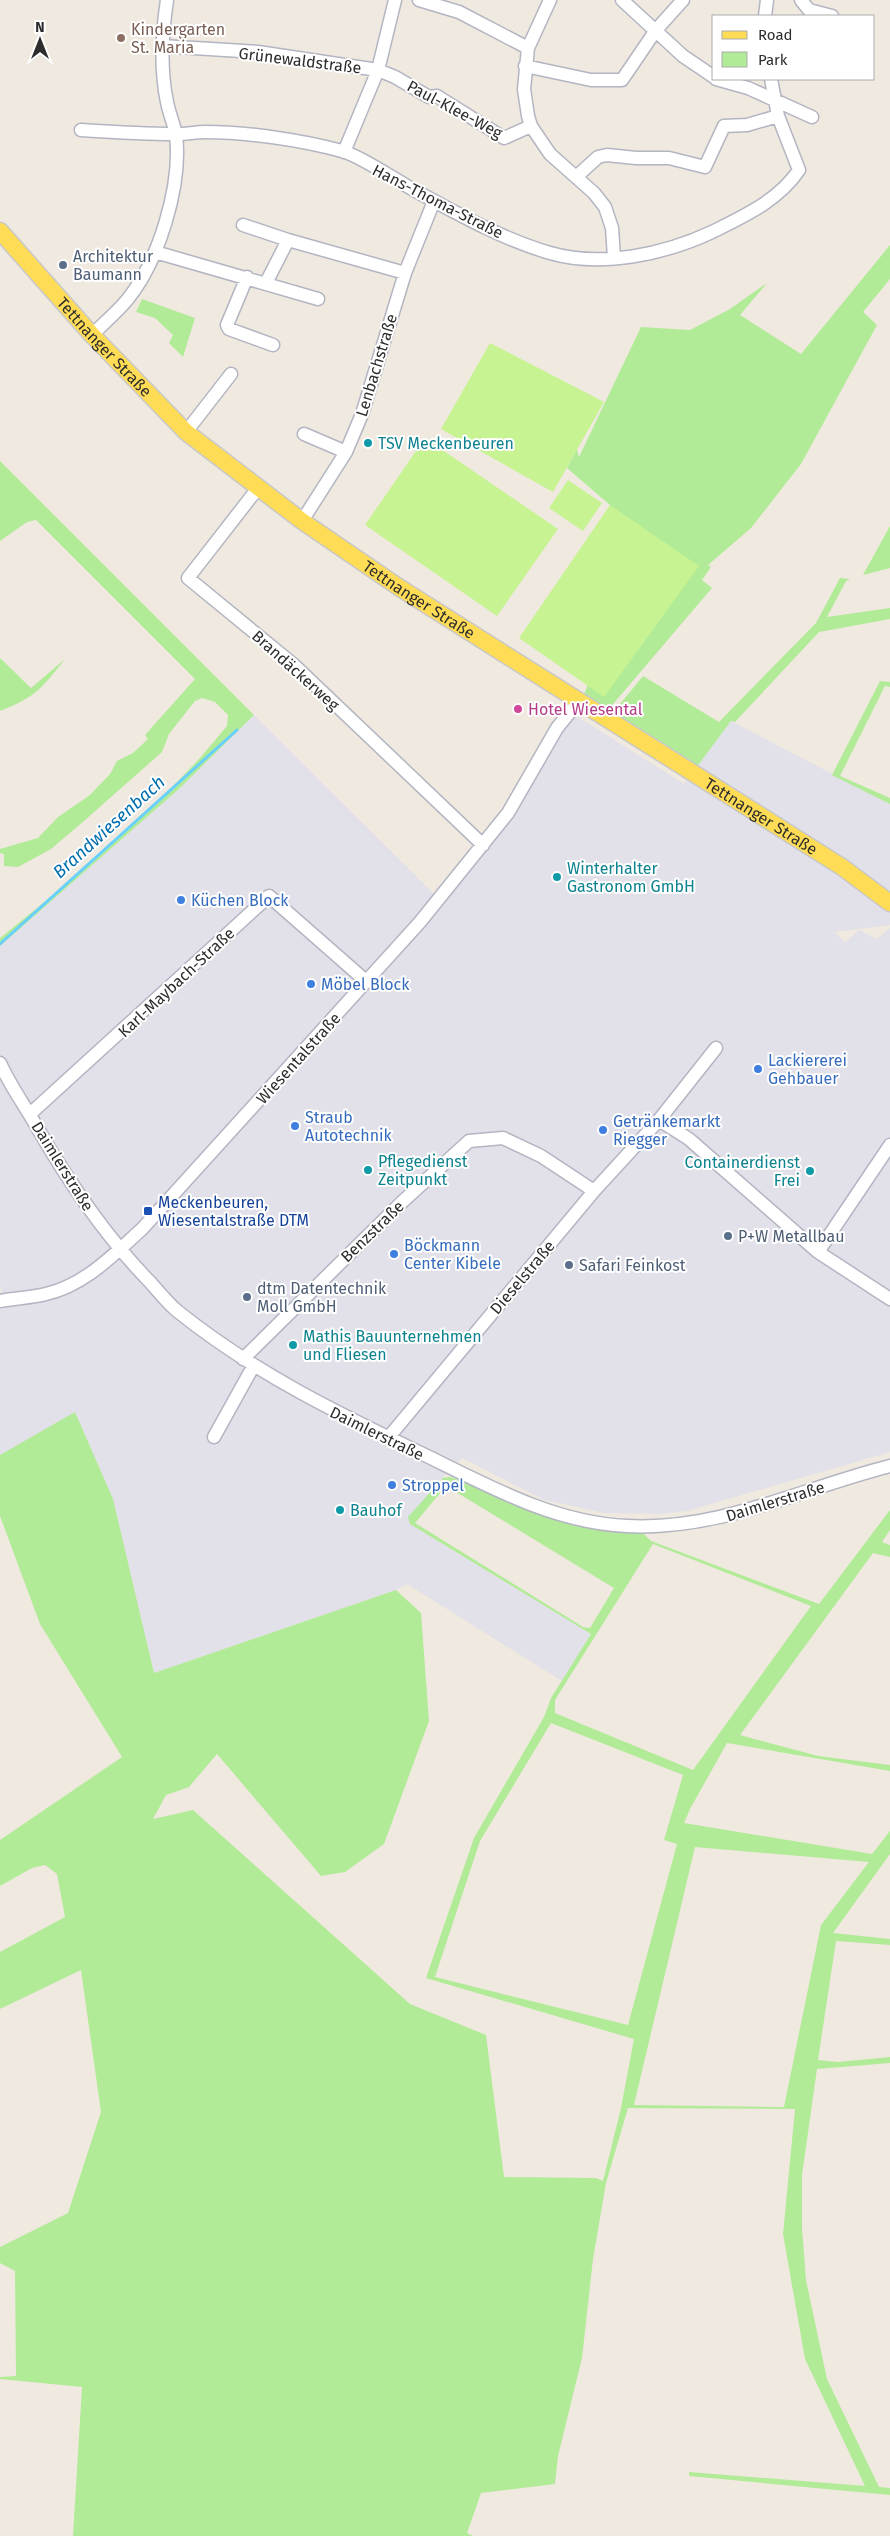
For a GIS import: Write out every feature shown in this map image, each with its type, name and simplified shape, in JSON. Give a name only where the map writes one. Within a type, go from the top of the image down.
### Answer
[{"type":"main road","name":"Tettnanger Straße","points":[[0,231],[92,335],[186,432],[258,488],[302,521],[400,588],[842,867],[890,903]]},
{"type":"street","points":[[92,335],[127,300],[155,252],[177,169],[176,134],[167,100],[162,46],[167,0]]},
{"type":"street","points":[[344,152],[378,70],[395,0]]},
{"type":"street","points":[[419,0],[459,12],[528,48]]},
{"type":"street","points":[[550,0],[528,48],[525,66],[524,89],[531,126],[550,154],[594,193],[605,207],[612,228],[614,257]]},
{"type":"street","points":[[622,0],[683,56],[712,76]]},
{"type":"street","points":[[525,66],[591,80],[622,80],[656,30],[683,0]]},
{"type":"street","points":[[765,15],[767,0]]},
{"type":"street","points":[[807,9],[828,15]]},
{"type":"street","name":"Grünewaldstraße","points":[[162,46],[258,52],[378,70]]},
{"type":"street","name":"Paul-Klee-Weg","points":[[378,70],[396,76],[429,97],[437,96],[504,138],[531,126]]},
{"type":"street","points":[[722,80],[748,88],[774,102],[812,116]]},
{"type":"street","points":[[576,177],[598,157],[607,155],[636,158],[669,158],[705,167],[724,126],[747,125],[778,116],[770,80]]},
{"type":"street","name":"Hans-Thoma-Straße","points":[[81,130],[176,134],[205,132],[272,138],[344,152],[481,226],[551,253],[583,258],[651,253],[694,240],[747,215],[779,194],[799,170],[778,116]]},
{"type":"street","name":"Lenbachstraße","points":[[302,521],[346,452],[362,414],[405,274],[434,201]]},
{"type":"street","points":[[243,225],[405,274]]},
{"type":"street","points":[[266,283],[288,240]]},
{"type":"street","points":[[155,252],[318,299]]},
{"type":"street","points":[[247,277],[227,325],[229,329],[273,345]]},
{"type":"street","points":[[186,432],[231,374]]},
{"type":"street","points":[[304,434],[346,452]]},
{"type":"street","name":"Brandäckerweg","points":[[258,488],[188,578],[294,665],[483,845]]},
{"type":"street","name":"Wiesentalstraße","points":[[0,1301],[47,1294],[66,1286],[102,1265],[148,1223],[415,928],[508,813],[557,728],[578,702]]},
{"type":"street","name":"Karl-Maybach-Straße","points":[[30,1114],[269,896],[367,982]]},
{"type":"street","name":"Dieselstraße","points":[[388,1438],[594,1191],[659,1120],[716,1048]]},
{"type":"street","name":"Daimlerstraße","points":[[0,1064],[59,1165],[96,1219],[120,1249],[175,1308],[249,1362],[319,1405],[535,1506],[579,1520],[627,1526],[664,1526],[722,1518],[890,1466]]},
{"type":"street","points":[[659,1120],[688,1139],[818,1252],[890,1299]]},
{"type":"street","name":"Benzstraße","points":[[214,1437],[249,1362],[401,1203],[469,1141],[503,1138],[541,1156],[594,1191]]},
{"type":"street","points":[[818,1252],[890,1145]]},
{"type":"shaded area","points":[[254,715],[442,902],[575,715],[684,784],[731,721],[890,804],[890,925],[835,932],[845,943],[859,930],[877,939],[890,928],[890,1452],[687,1511],[661,1514],[604,1513],[544,1500],[462,1458],[443,1478],[410,1524],[591,1634],[562,1681],[407,1584],[396,1590],[154,1673],[113,1499],[75,1413],[0,1455],[0,1307],[4,1306],[0,1285],[0,946],[180,788]]},
{"type":"green space","points":[[890,245],[890,279],[863,312],[877,325],[801,464],[751,528],[708,565],[711,567],[702,580],[712,588],[608,710],[584,694],[588,685],[604,696],[610,505],[567,468],[577,449],[579,457],[641,327],[690,330],[730,309],[767,283],[740,315],[801,354]]},
{"type":"green space","points":[[142,299],[195,318],[183,357],[169,343],[173,335],[155,318],[136,312]]},
{"type":"green space","points":[[490,343],[604,402],[553,492],[441,429]]},
{"type":"green space","points":[[425,438],[558,529],[497,616],[365,525]]},
{"type":"green space","points":[[0,461],[254,715],[180,788],[0,946],[0,938],[84,870],[154,806],[200,758],[227,726],[228,715],[215,702],[202,698],[195,701],[169,734],[162,752],[84,821],[51,849],[18,867],[4,866],[4,854],[0,853],[0,849],[38,838],[58,817],[90,795],[110,774],[117,761],[133,753],[148,739],[145,735],[195,679],[36,520],[27,522],[0,541]]},
{"type":"green space","points":[[568,480],[602,503],[583,531],[549,508]]},
{"type":"green space","points":[[610,505],[699,566],[604,697],[519,638]]},
{"type":"green space","points":[[890,526],[890,568],[863,575]]},
{"type":"green space","points":[[840,578],[850,579],[846,581],[827,617],[890,608],[890,619],[819,632],[735,722],[731,721],[696,768],[616,715],[615,710],[643,676],[719,722],[816,623]]},
{"type":"green space","points":[[0,658],[31,688],[65,659],[37,691],[22,701],[0,711]]},
{"type":"green space","points":[[880,681],[890,682],[890,687],[885,686],[840,776],[890,798],[890,804],[832,775]]},
{"type":"green space","points":[[75,1412],[113,1499],[154,1673],[396,1590],[421,1613],[429,1721],[384,1844],[345,1872],[321,1876],[217,1754],[189,1787],[166,1795],[153,1819],[193,1810],[410,2004],[486,2035],[504,2177],[596,2178],[603,2181],[621,2108],[634,2039],[426,1978],[474,1838],[544,1717],[551,1698],[591,1634],[410,1524],[408,1517],[443,1478],[451,1477],[540,1514],[575,1526],[644,1534],[651,1541],[819,1604],[890,1510],[890,1530],[882,1542],[890,1545],[890,1557],[873,1553],[740,1735],[818,1756],[890,1765],[890,1771],[727,1743],[684,1823],[872,1854],[890,1831],[890,1854],[833,1933],[890,1939],[890,1945],[836,1941],[818,2060],[838,2062],[890,2057],[890,2063],[817,2069],[802,2175],[802,2228],[806,2280],[827,2379],[879,2487],[890,2488],[890,2495],[689,2476],[689,2472],[865,2486],[805,2359],[783,2234],[795,2109],[628,2108],[606,2183],[593,2259],[582,2358],[558,2456],[555,2484],[481,2493],[467,2533],[473,2536],[73,2536],[82,2387],[0,2379],[0,2377],[16,2376],[15,2271],[0,2263],[0,2247],[68,2213],[101,2112],[81,1970],[0,2009],[0,1952],[65,1917],[57,1874],[45,1865],[32,1868],[0,1886],[0,1840],[122,1757],[40,1624],[0,1516],[0,1455]],"holes":[[[446,1486],[614,1588],[590,1628],[583,1627],[415,1523]],[[653,1544],[811,1606],[693,1770],[555,1713],[555,1700]],[[551,1723],[683,1775],[664,1840],[677,1844],[628,2025],[435,1977],[480,1841]],[[695,1847],[869,1862],[821,1925],[784,2107],[634,2105]]]},
{"type":"waterway","name":"Brandwiesenbach","points":[[0,944],[237,730]]},
{"type":"place","name":"Kindergarten St. Maria","points":[[121,38]]},
{"type":"place","name":"Architektur Baumann","points":[[63,265]]},
{"type":"place","name":"TSV Meckenbeuren","points":[[368,443]]},
{"type":"place","name":"Hotel Wiesental","points":[[518,709]]},
{"type":"place","name":"Winterhalter Gastronom GmbH","points":[[557,877]]},
{"type":"place","name":"Küchen Block","points":[[181,900]]},
{"type":"place","name":"Möbel Block","points":[[311,984]]},
{"type":"place","name":"Lackiererei Gehbauer","points":[[758,1069]]},
{"type":"place","name":"Straub Autotechnik","points":[[295,1126]]},
{"type":"place","name":"Getränkemarkt Riegger","points":[[603,1130]]},
{"type":"place","name":"Pflegedienst Zeitpunkt","points":[[368,1170]]},
{"type":"place","name":"Containerdienst Frei","points":[[810,1171]]},
{"type":"place","name":"Meckenbeuren, Wiesentalstraße DTM","points":[[148,1211]]},
{"type":"place","name":"P+W Metallbau","points":[[728,1236]]},
{"type":"place","name":"Böckmann Center Kibele","points":[[394,1254]]},
{"type":"place","name":"Safari Feinkost","points":[[569,1265]]},
{"type":"place","name":"dtm Datentechnik Moll GmbH","points":[[247,1297]]},
{"type":"place","name":"Mathis Bauunternehmen und Fliesen","points":[[293,1345]]},
{"type":"place","name":"Stroppel","points":[[392,1485]]},
{"type":"place","name":"Bauhof","points":[[340,1510]]}]
